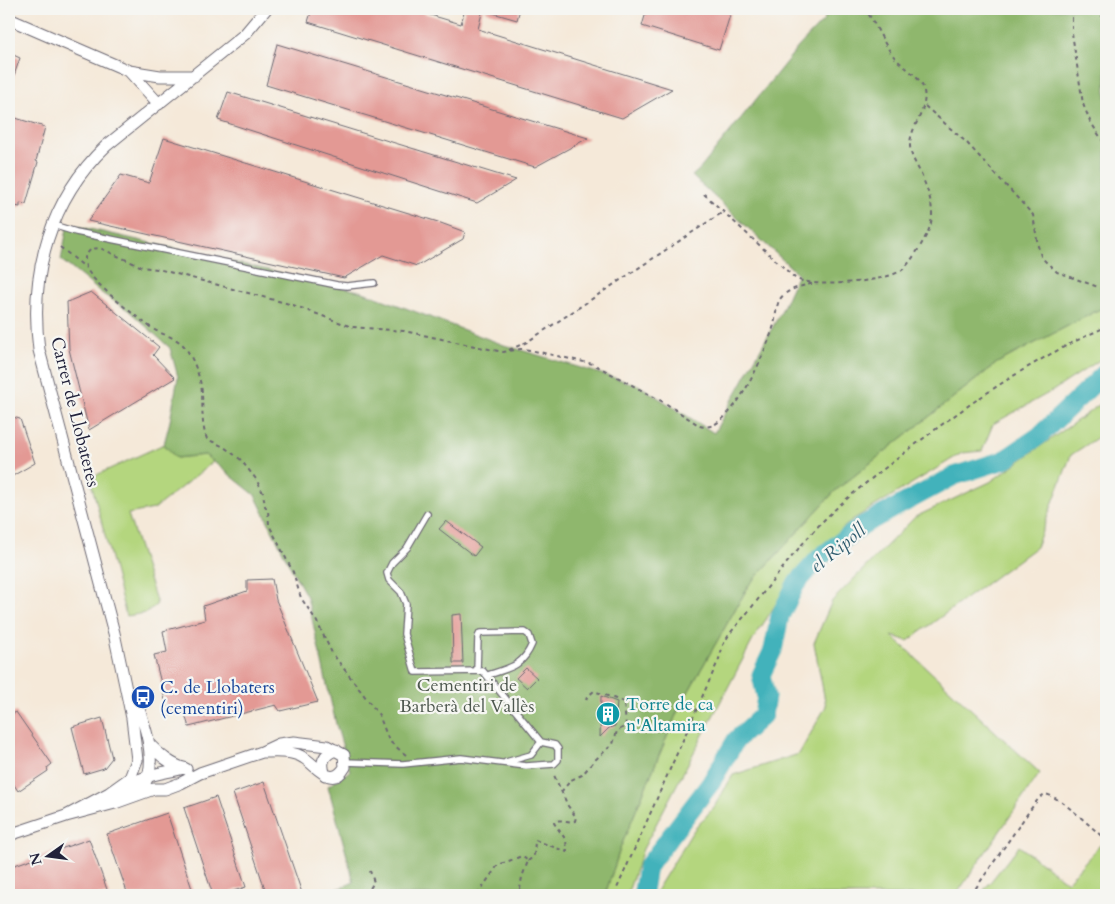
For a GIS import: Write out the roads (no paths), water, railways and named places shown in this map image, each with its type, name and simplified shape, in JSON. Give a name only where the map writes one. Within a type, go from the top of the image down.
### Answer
[{"type":"street","name":"Carrer de Llobateres","points":[[144,762],[123,671],[39,350],[36,326],[42,258],[53,225],[69,191],[92,160],[106,146],[245,34],[266,9]]},
{"type":"street","points":[[9,19],[129,71],[160,76],[194,76]]},
{"type":"street","points":[[129,71],[159,104]]},
{"type":"street","name":"Carrer de Llobateres","points":[[123,671],[132,691],[149,744],[144,762]]},
{"type":"street","points":[[148,782],[165,789],[200,773],[262,752],[279,744],[294,742],[327,746],[344,755],[345,762],[342,772],[331,776],[325,775],[304,758],[283,751],[262,752]]},
{"type":"street","points":[[149,744],[161,756],[177,767],[200,773]]},
{"type":"street","points":[[325,775],[322,768],[323,758],[328,753],[336,750]]},
{"type":"street","points":[[144,762],[148,782]]},
{"type":"street","points":[[66,816],[99,799],[130,778],[144,762]]},
{"type":"street","points":[[99,799],[122,793],[184,768]]},
{"type":"street","points":[[9,834],[115,803],[133,796],[148,782]]},
{"type":"lane","points":[[53,225],[76,232],[337,285],[347,286],[374,283]]},
{"type":"lane","points":[[345,762],[415,763],[461,758],[526,766],[550,765],[558,760],[558,749],[555,745],[541,742],[483,670],[415,672],[404,634],[406,604],[401,592],[390,580],[387,573],[392,563],[407,548],[427,514]]},
{"type":"lane","points":[[477,671],[478,637],[480,633],[525,632],[529,635],[532,644],[528,654],[518,665],[488,675]]},
{"type":"lane","points":[[505,762],[531,755],[541,742]]},
{"type":"waterway","name":"el Ripoll","points":[[644,895],[647,867],[710,784],[736,740],[763,715],[766,697],[761,675],[773,650],[780,616],[796,584],[820,557],[863,525],[954,476],[1004,460],[1039,436],[1106,372]]},
{"type":"place","name":"C. de Llobaters (cementiri)","points":[[143,697]]},
{"type":"place","name":"Torre de ca n'Altamira","points":[[608,714]]},
{"type":"park label","name":"Cementiri de Barberà del Vallès","points":[[467,695]]}]
